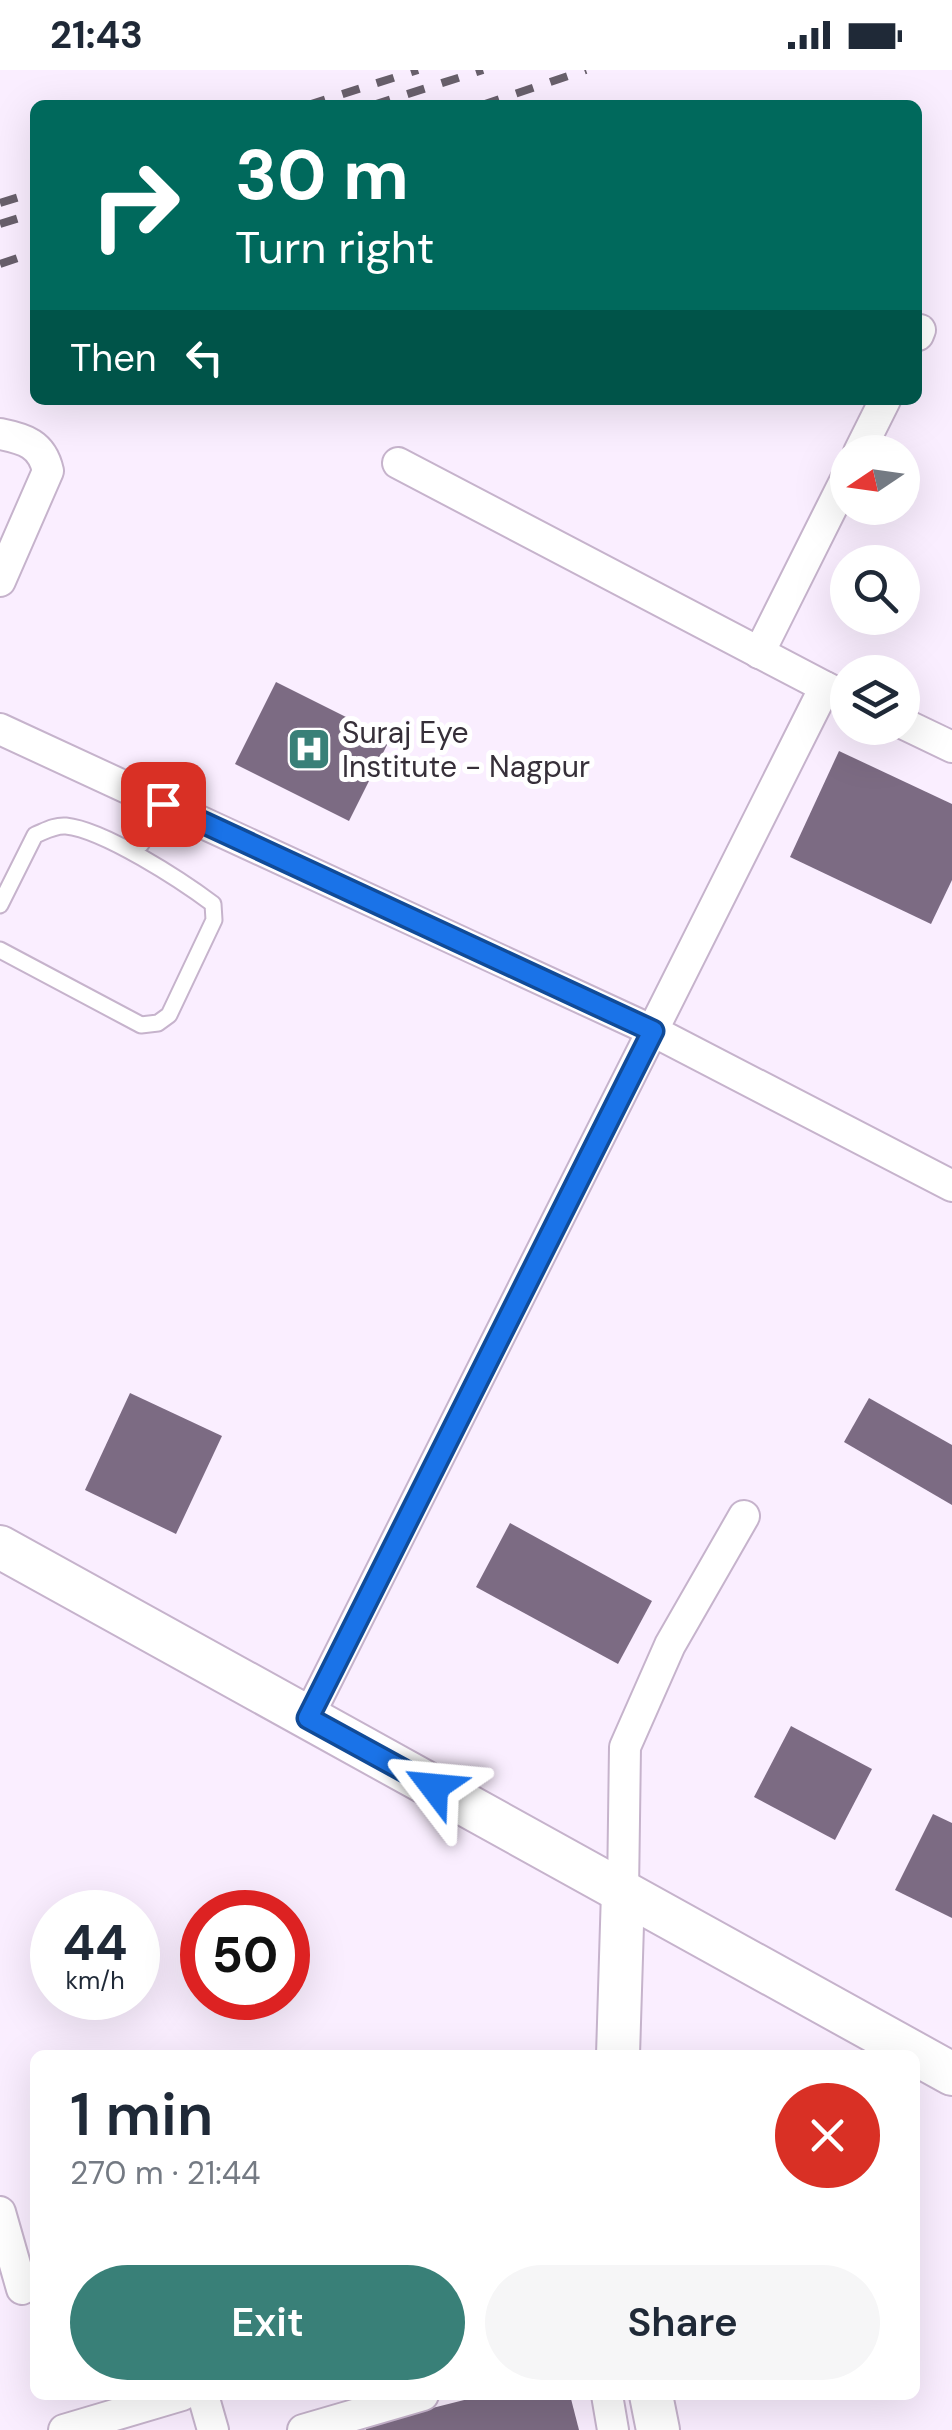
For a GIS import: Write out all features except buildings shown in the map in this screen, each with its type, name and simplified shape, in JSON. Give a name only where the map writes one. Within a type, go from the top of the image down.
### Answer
[{"type":"main road","points":[[0,1547],[909,2050]]},
{"type":"main road","points":[[618,2050],[623,1892]]},
{"type":"main road","points":[[920,2056],[952,2074]]},
{"type":"main road","points":[[652,2400],[658,2430]]},
{"type":"street","points":[[868,435],[882,405]]},
{"type":"street","points":[[0,434],[29,440],[45,456],[48,471],[0,581]]},
{"type":"street","points":[[398,463],[830,689]]},
{"type":"street","points":[[759,653],[830,511]]},
{"type":"street","points":[[308,1718],[653,1031],[830,703]]},
{"type":"street","points":[[0,730],[653,1031],[952,1186]]},
{"type":"street","points":[[920,732],[952,746]]},
{"type":"street","points":[[623,1892],[624,1747],[670,1644],[744,1516]]},
{"type":"street","points":[[0,2212],[22,2289]]},
{"type":"street","points":[[64,2430],[165,2400]]},
{"type":"street","points":[[205,2400],[214,2430]]},
{"type":"street","points":[[302,2430],[404,2400]]},
{"type":"street","points":[[608,2400],[613,2430]]},
{"type":"lane","points":[[128,849],[140,844],[163,804]]},
{"type":"lane","points":[[0,906],[35,835],[66,826],[128,849],[213,904],[214,920],[169,1016],[158,1023],[141,1025],[0,950]]},
{"type":"railway","points":[[324,100],[418,70]]},
{"type":"railway","points":[[389,100],[483,70]]},
{"type":"railway","points":[[497,100],[586,70]]},
{"type":"railway","points":[[0,203],[30,194]]},
{"type":"railway","points":[[0,224],[30,215]]},
{"type":"railway","points":[[0,264],[30,254]]},
{"type":"place","name":"Suraj Eye Institute - Nagpur","points":[[309,749]]},
{"type":"route","points":[[163,804],[653,1031],[308,1718],[434,1787]]}]
